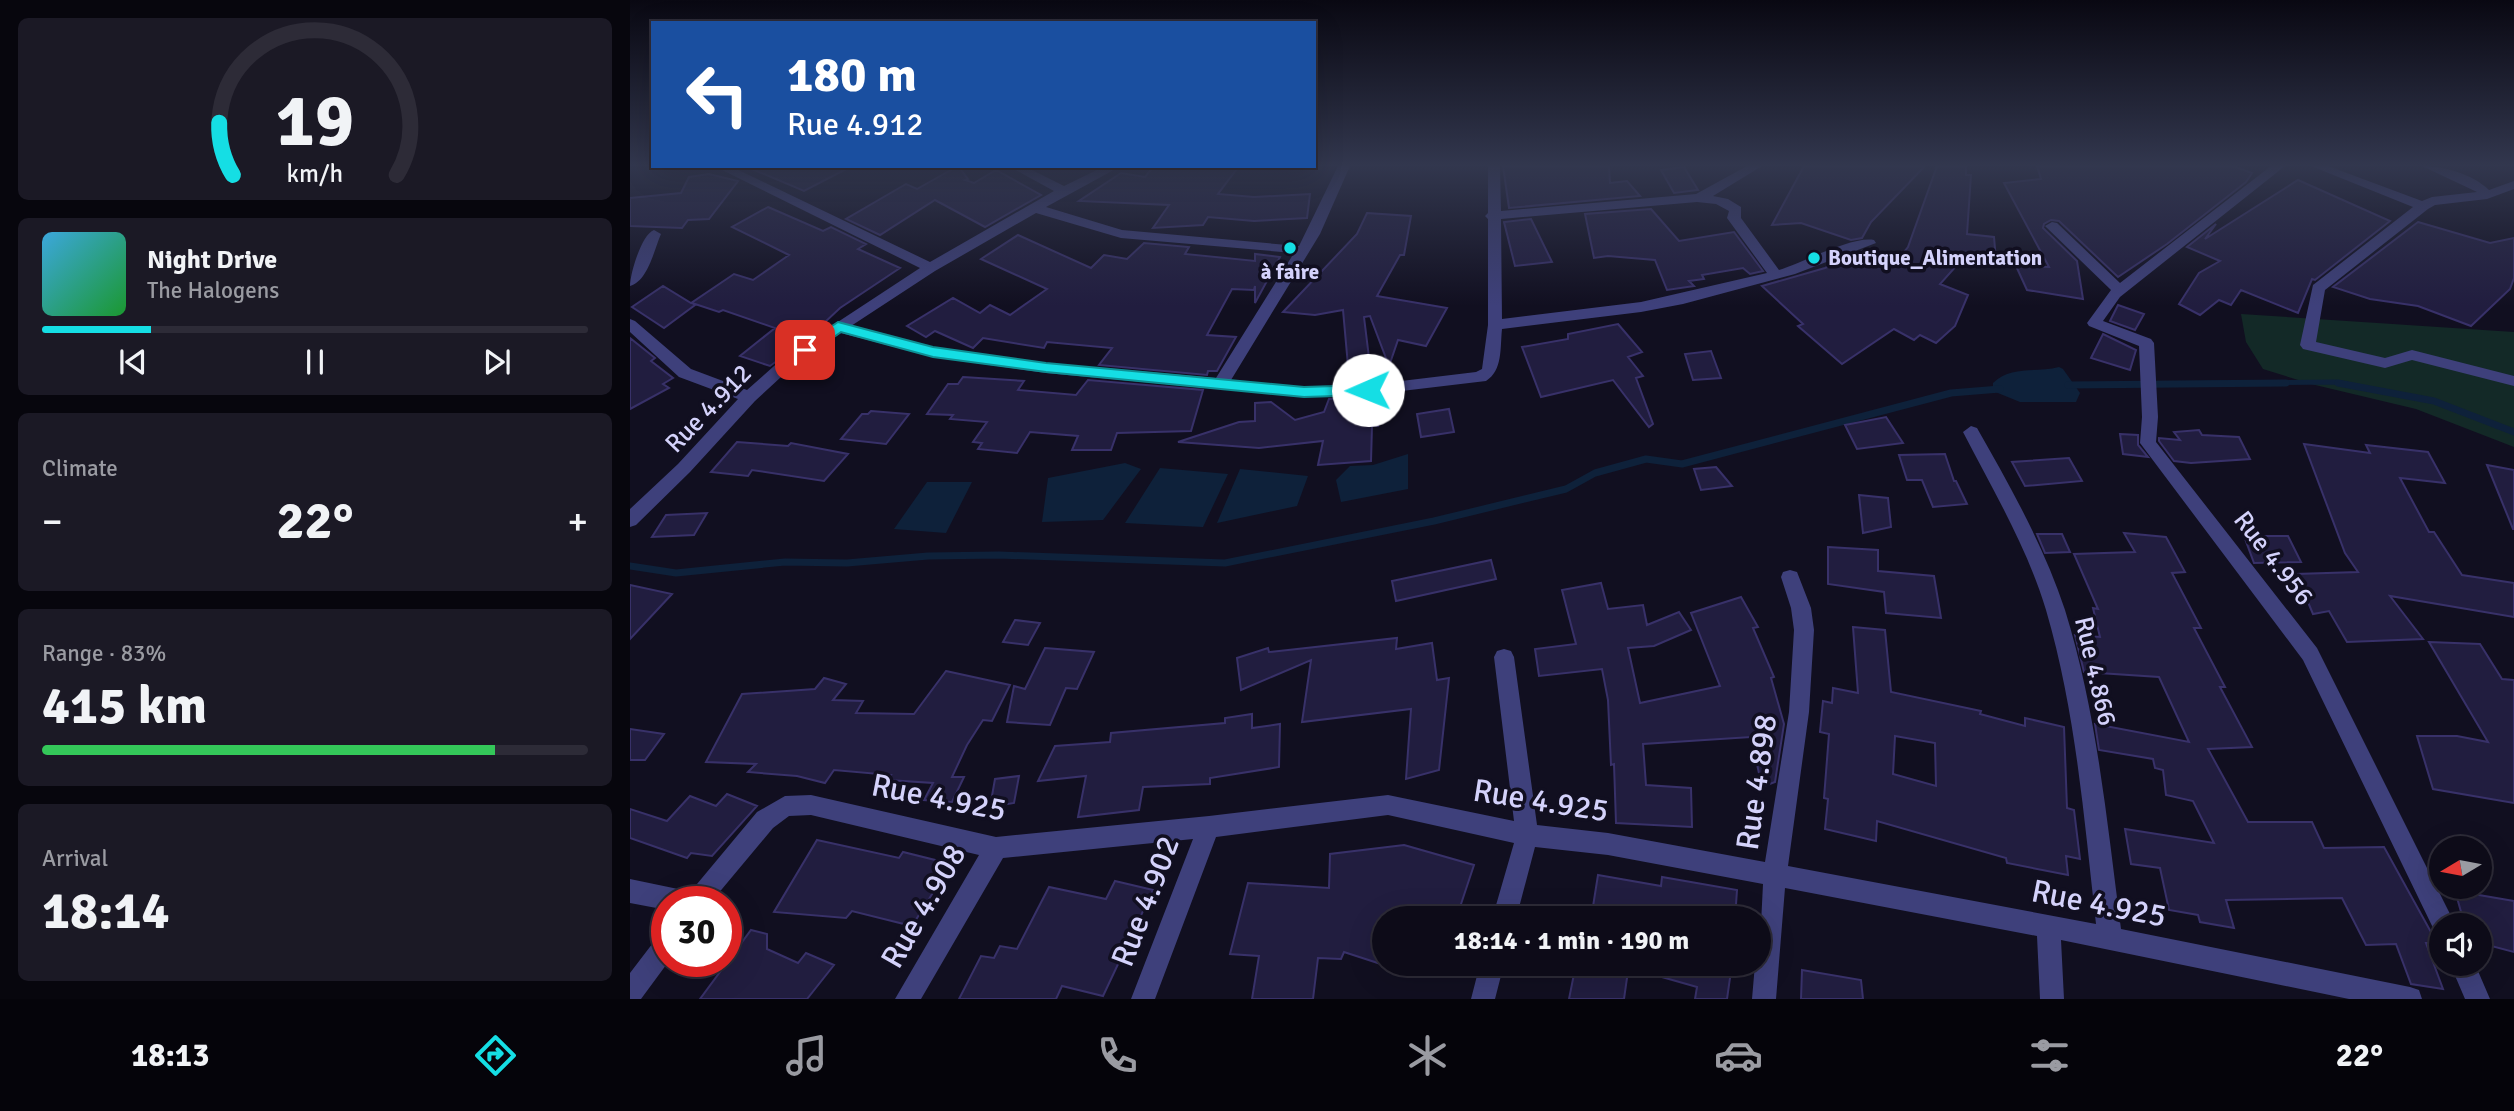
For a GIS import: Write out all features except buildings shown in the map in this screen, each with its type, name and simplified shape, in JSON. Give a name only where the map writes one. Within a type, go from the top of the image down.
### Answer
[{"type":"street","points":[[816,213],[930,268]]},
{"type":"street","name":"Rue 4.912","points":[[630,520],[684,468],[749,397],[788,362],[930,268],[1027,213]]},
{"type":"street","points":[[1050,213],[1121,234],[1303,250]]},
{"type":"street","points":[[1220,385],[1303,250],[1321,213]]},
{"type":"street","points":[[838,327],[933,352],[1046,368],[1304,392],[1368,390],[1480,377],[1488,372],[1491,366],[1495,325],[1492,213]]},
{"type":"street","points":[[1492,216],[1531,213]]},
{"type":"street","points":[[1735,213],[1734,218],[1775,274]]},
{"type":"street","name":"Rue 4.956","points":[[2220,213],[2120,291],[2094,323],[2146,342],[2150,417],[2148,443],[2310,654],[2438,913]]},
{"type":"street","points":[[2415,213],[2318,288],[2308,345],[2385,363],[2412,355],[2514,381]]},
{"type":"street","points":[[2052,226],[2120,291]]},
{"type":"street","points":[[630,282],[637,275],[654,234]]},
{"type":"street","points":[[1495,325],[1641,307],[1775,274],[1868,243]]},
{"type":"street","points":[[630,324],[685,373],[749,397]]},
{"type":"street","name":"Rue 4.866","points":[[1971,432],[2024,530],[2055,609],[2084,734],[2110,938]]},
{"type":"street","name":"Rue 4.898","points":[[1764,999],[1775,875],[1800,712],[1804,630],[1801,608],[1790,577]]},
{"type":"street","points":[[1504,657],[1527,835],[1508,906]]},
{"type":"street","name":"Rue 4.925","points":[[710,886],[765,820],[785,806],[811,805],[996,848],[1209,827],[1388,805],[1527,835],[1608,844],[2048,926],[2410,999]]},
{"type":"street","name":"Rue 4.902","points":[[1143,999],[1209,827]]},
{"type":"street","name":"Rue 4.908","points":[[907,999],[996,848]]},
{"type":"street","points":[[630,891],[651,895]]},
{"type":"street","points":[[2048,926],[2052,999]]},
{"type":"street","points":[[630,993],[651,965]]},
{"type":"street","points":[[1482,999],[1489,976]]},
{"type":"street","points":[[2467,976],[2478,999]]},
{"type":"green space","points":[[2241,314],[2514,332],[2514,447],[2416,409],[2311,384],[2263,369],[2246,342]]},
{"type":"water","points":[[2059,367],[2080,393],[2076,402],[2020,402],[1993,391],[1993,383],[2008,374]]},
{"type":"water","points":[[1408,454],[1408,489],[1341,502],[1336,480],[1350,466],[1373,465]]},
{"type":"water","points":[[1125,463],[1141,469],[1103,520],[1042,522],[1048,478]]},
{"type":"water","points":[[1160,468],[1228,474],[1203,527],[1125,523]]},
{"type":"water","points":[[1240,469],[1308,476],[1297,506],[1217,523]]},
{"type":"water","points":[[927,482],[972,482],[946,533],[894,529]]},
{"type":"waterway","points":[[2068,385],[2286,383]]},
{"type":"waterway","points":[[2338,383],[2434,401],[2514,432]]},
{"type":"waterway","points":[[2131,384],[2347,384]]},
{"type":"waterway","points":[[630,566],[676,573],[785,562],[847,563],[928,556],[999,555],[1225,563],[1434,521],[1566,489],[1595,473],[1646,459],[1682,464],[1951,393],[2000,389]]},
{"type":"place","name":"à faire","points":[[1290,248]]},
{"type":"place","name":"Boutique_Alimentation","points":[[1814,258]]},
{"type":"route","points":[[805,350],[838,327],[933,352],[1046,368],[1304,392],[1368,390]]}]
